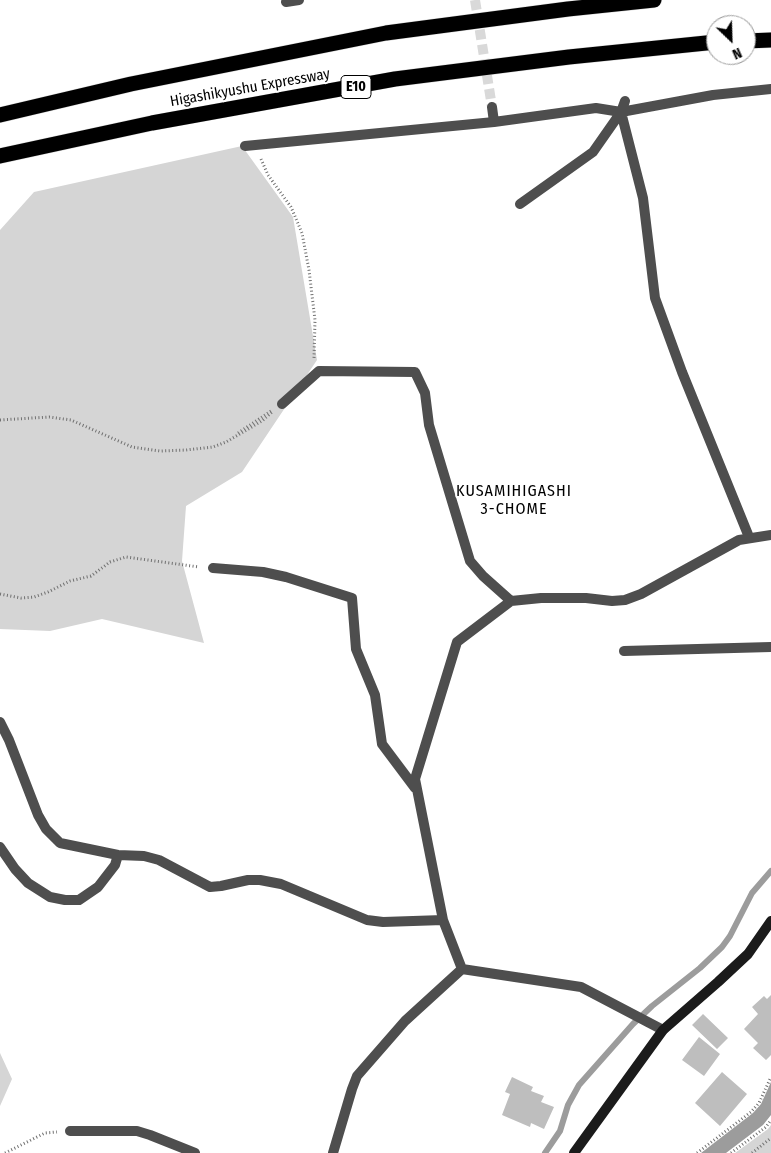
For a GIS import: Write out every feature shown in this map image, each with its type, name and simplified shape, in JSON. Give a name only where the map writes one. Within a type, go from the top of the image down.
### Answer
[{"type":"highway","name":"Higashikyushu Expressway","points":[[0,115],[131,84],[386,33],[568,9],[654,0]]},
{"type":"highway","points":[[756,41],[771,40]]},
{"type":"highway","name":"Higashikyushu Expressway","points":[[0,156],[152,124],[395,80],[569,57],[706,43]]},
{"type":"street","points":[[286,2],[299,0]]},
{"type":"street","points":[[250,145],[494,122],[596,108],[621,112],[713,95],[771,90]]},
{"type":"street","points":[[520,204],[593,152],[621,112],[625,101]]},
{"type":"street","points":[[492,107],[494,122]]},
{"type":"street","points":[[621,112],[643,198],[655,298],[682,372],[749,537]]},
{"type":"street","points":[[282,404],[319,371],[415,372],[425,393],[429,425],[470,561],[483,576],[511,601]]},
{"type":"street","points":[[462,970],[443,920],[415,779],[457,642],[511,601],[541,598],[625,600],[641,594],[739,540],[771,535]]},
{"type":"street","points":[[213,568],[262,572],[286,577],[352,598],[356,649],[375,695],[382,744],[417,790]]},
{"type":"street","points":[[624,651],[771,647]]},
{"type":"street","points":[[0,722],[9,740],[38,815],[46,829],[60,843],[118,855],[144,856],[159,860],[210,887],[248,880],[281,884],[367,920],[383,922],[443,920]]},
{"type":"street","points":[[0,847],[15,869],[28,883],[50,897],[65,900],[79,900],[98,887],[115,865],[118,855]]},
{"type":"street","points":[[574,1153],[663,1030],[748,954],[771,921]]},
{"type":"street","points":[[333,1153],[357,1076],[405,1021],[462,970],[581,987],[663,1030]]},
{"type":"street","points":[[70,1131],[137,1131],[150,1134],[194,1153]]},
{"type":"path","points":[[250,145],[265,171],[291,207],[302,233],[315,320],[314,360],[319,371]]},
{"type":"path","points":[[0,420],[48,417],[71,420],[132,447],[160,451],[186,450],[213,447],[226,442],[262,421],[282,404]]},
{"type":"path","points":[[238,432],[282,404]]},
{"type":"path","points":[[0,594],[21,598],[34,597],[70,581],[92,576],[110,562],[126,557],[213,568]]},
{"type":"path","points":[[697,1153],[760,1103],[771,1077]]},
{"type":"path","points":[[731,1153],[766,1127],[771,1120]]},
{"type":"path","points":[[5,1153],[45,1133],[70,1131]]},
{"type":"path","points":[[752,1153],[771,1138]]},
{"type":"shaded area","points":[[242,146],[293,217],[317,360],[242,472],[186,506],[182,561],[204,643],[102,619],[50,631],[0,629],[0,230],[34,192]]},
{"type":"shaded area","points":[[0,1053],[12,1079],[0,1106]]},
{"type":"shaded area","points":[[771,1082],[771,1115],[763,1125],[726,1153],[701,1153],[753,1113],[761,1104]]},
{"type":"shaded area","points":[[771,1125],[771,1153],[735,1153],[768,1129]]},
{"type":"building","points":[[771,995],[771,1055],[766,1060],[753,1048],[758,1043],[744,1029],[758,1014],[752,1007],[764,996],[767,999]]},
{"type":"building","points":[[703,1014],[728,1038],[717,1049],[692,1025]]},
{"type":"building","points":[[699,1037],[720,1054],[704,1076],[682,1060]]},
{"type":"building","points":[[722,1072],[747,1094],[720,1126],[695,1103]]},
{"type":"building","points":[[512,1077],[533,1087],[531,1091],[544,1096],[541,1102],[554,1107],[544,1129],[531,1123],[530,1127],[502,1115],[510,1094],[505,1092]]},
{"type":"waterway","points":[[545,1153],[560,1131],[568,1105],[579,1085],[633,1024],[722,947],[730,936],[752,893],[771,871]]},
{"type":"tunnel","points":[[475,0],[492,107]]},
{"type":"district","name":"KUSAMIHIGASHI 3-CHOME","points":[[514,501]]}]
